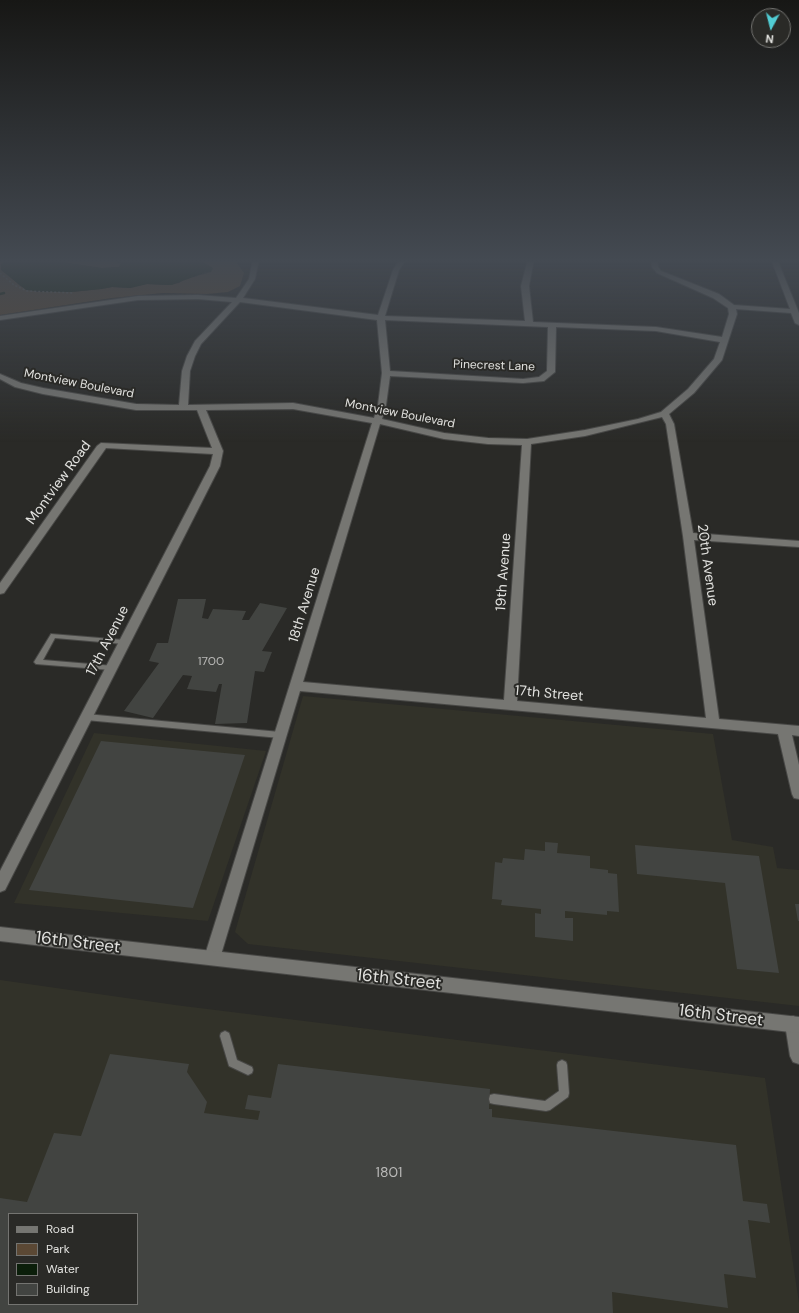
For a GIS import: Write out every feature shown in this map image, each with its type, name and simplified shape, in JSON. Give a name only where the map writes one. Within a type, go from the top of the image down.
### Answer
[{"type":"street","points":[[182,408],[186,371],[191,356],[198,343],[219,320]]},
{"type":"street","name":"18th Avenue","points":[[212,958],[382,404],[386,373],[381,320]]},
{"type":"street","points":[[437,320],[661,329],[724,340]]},
{"type":"street","name":"Montview Boulevard","points":[[0,376],[18,385],[76,397],[147,408],[285,406],[377,421],[444,436],[527,442],[585,433],[664,414],[691,391],[718,360],[731,320]]},
{"type":"street","name":"Pinecrest Lane","points":[[386,373],[523,381],[541,379],[551,372],[552,325]]},
{"type":"street","points":[[201,408],[218,451]]},
{"type":"street","name":"20th Avenue","points":[[664,414],[670,424],[688,536],[713,723]]},
{"type":"street","name":"19th Avenue","points":[[510,705],[527,442]]},
{"type":"street","name":"Montview Road","points":[[0,591],[100,448],[104,445],[218,451]]},
{"type":"street","name":"17th Avenue","points":[[0,886],[215,466],[218,451]]},
{"type":"street","points":[[688,536],[799,544]]},
{"type":"street","name":"17th Street","points":[[296,686],[799,731]]},
{"type":"street","points":[[784,730],[799,794]]},
{"type":"street","name":"16th Street","points":[[0,934],[796,1025]]},
{"type":"street","points":[[796,1025],[799,1056]]},
{"type":"lane","points":[[111,668],[38,662],[52,636],[124,642]]},
{"type":"lane","points":[[86,716],[280,735]]},
{"type":"lane","points":[[225,1036],[233,1063],[248,1070]]},
{"type":"lane","points":[[494,1099],[546,1106],[564,1094],[562,1065]]},
{"type":"shaded area","points":[[303,696],[713,734],[732,840],[773,847],[777,868],[799,870],[799,1006],[248,944],[235,932]]},
{"type":"shaded area","points":[[94,733],[266,751],[208,921],[14,903]]},
{"type":"shaded area","points":[[0,980],[175,1005],[765,1078],[799,1303],[799,1313],[0,1313]]},
{"type":"building","points":[[178,599],[206,599],[202,618],[208,619],[213,609],[246,611],[242,620],[249,620],[260,603],[287,608],[262,651],[272,652],[264,672],[255,671],[247,723],[215,724],[222,684],[219,684],[216,692],[187,689],[192,676],[183,675],[153,718],[124,711],[159,663],[149,661],[157,643],[168,643]]},
{"type":"building","points":[[101,741],[245,755],[193,908],[29,890]]},
{"type":"building","points":[[545,842],[558,843],[557,853],[590,856],[590,868],[608,870],[608,873],[617,874],[619,912],[607,911],[607,915],[565,911],[565,918],[573,918],[573,941],[535,937],[535,913],[541,914],[541,909],[501,905],[502,900],[492,899],[495,862],[502,863],[503,858],[524,860],[525,849],[545,851]]},
{"type":"building","points":[[635,845],[759,856],[779,973],[737,969],[725,883],[637,874]]},
{"type":"building","points":[[795,904],[799,904],[799,921],[798,921]]},
{"type":"building","points":[[110,1054],[189,1064],[187,1072],[207,1102],[204,1113],[258,1120],[260,1111],[245,1109],[248,1095],[271,1098],[278,1064],[490,1089],[489,1109],[492,1109],[492,1117],[736,1145],[743,1201],[767,1204],[770,1223],[748,1220],[756,1278],[724,1274],[728,1308],[612,1292],[613,1313],[0,1313],[0,1198],[27,1202],[54,1133],[81,1136]]}]
